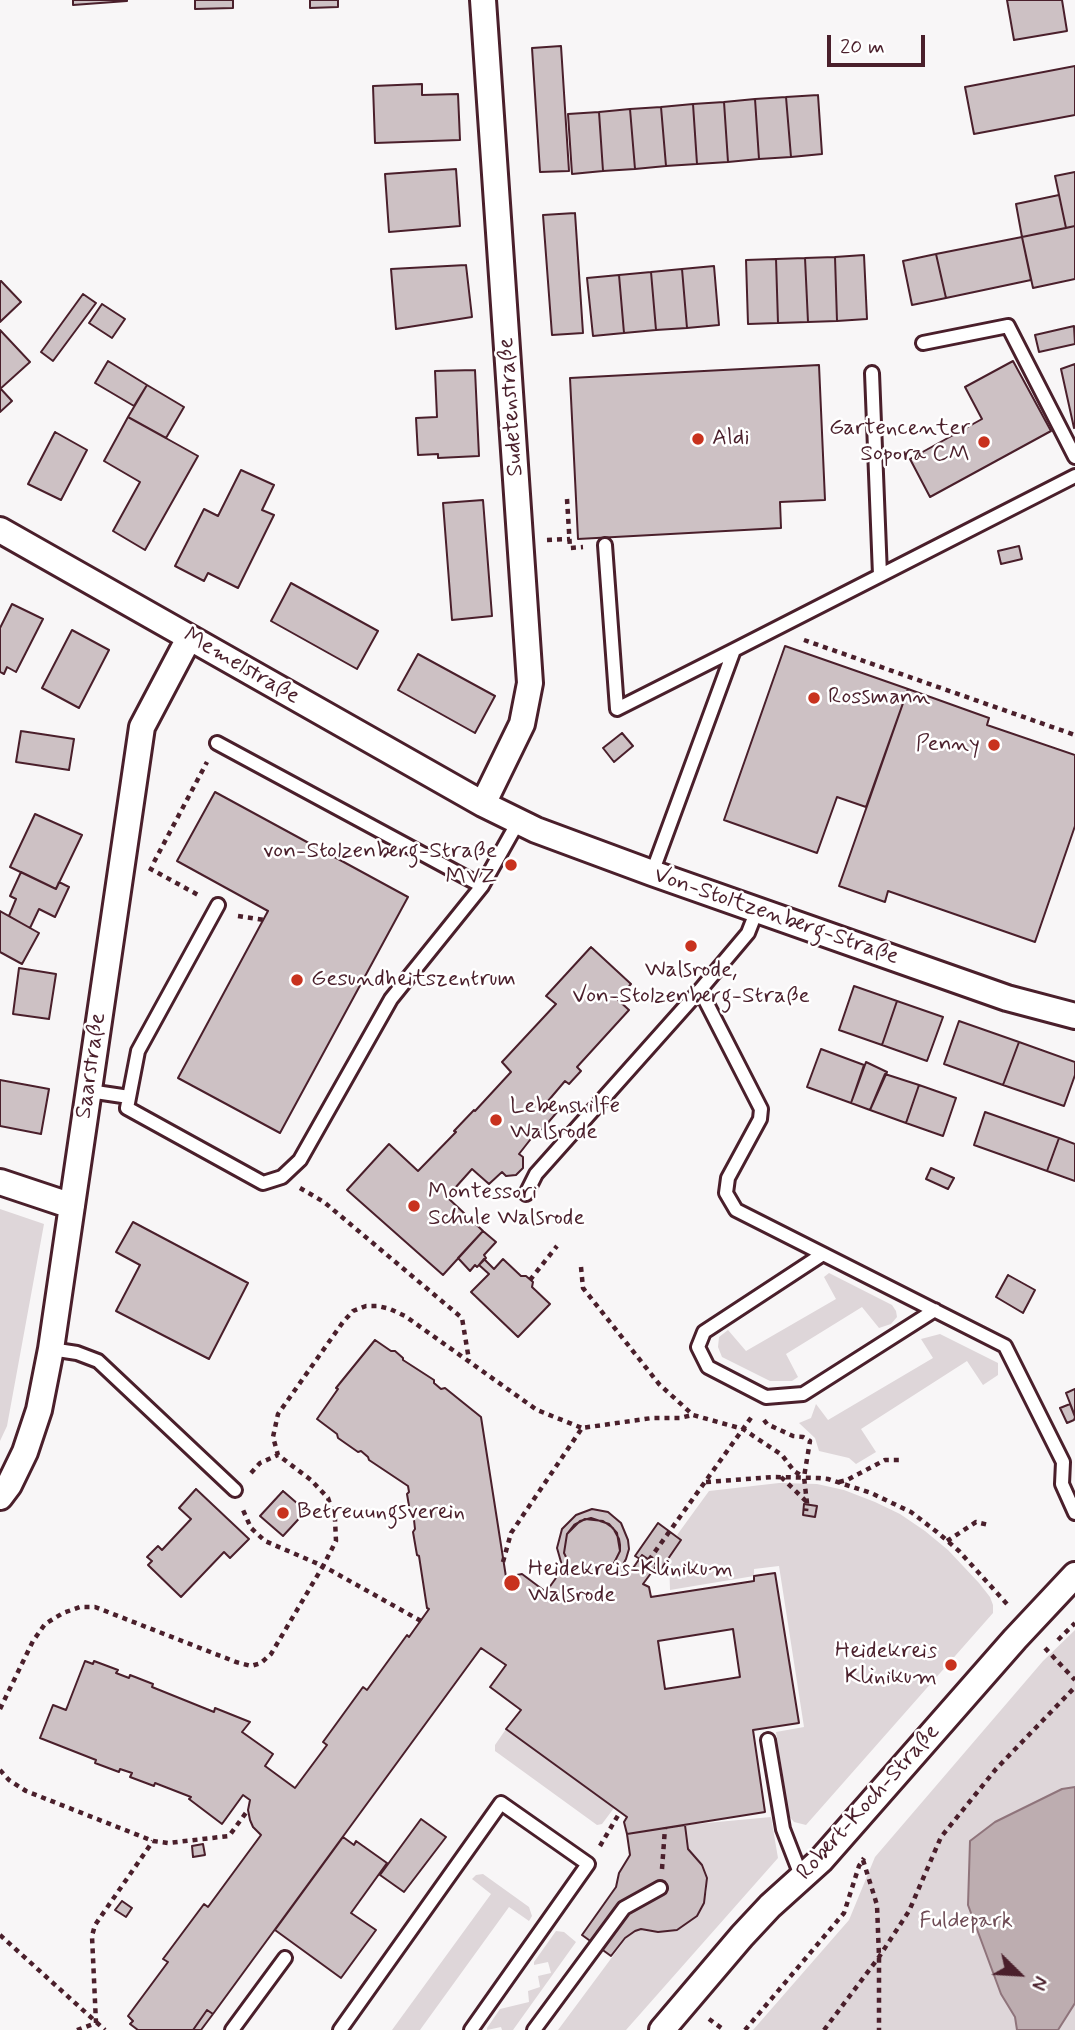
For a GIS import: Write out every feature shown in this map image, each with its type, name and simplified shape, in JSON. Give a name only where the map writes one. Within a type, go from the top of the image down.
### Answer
[{"type":"street","name":"Sudetenstraße","points":[[483,0],[530,683],[523,724],[483,804]]},
{"type":"street","name":"Memelstraße","points":[[0,530],[483,804]]},
{"type":"street","name":"Saarstraße","points":[[0,1497],[14,1474],[32,1431],[51,1349],[142,727],[189,638]]},
{"type":"street","name":"Von-Stoltzenberg-Straße","points":[[483,804],[518,822],[757,911],[1007,998],[1075,1016]]},
{"type":"street","points":[[0,1182],[72,1206]]},
{"type":"street","name":"Robert-Koch-Straße","points":[[662,2030],[758,1919],[827,1853],[1075,1575]]},
{"type":"lane","points":[[923,343],[1008,326],[1075,457]]},
{"type":"lane","points":[[872,373],[880,575]]},
{"type":"lane","points":[[605,545],[617,709],[1075,476]]},
{"type":"lane","points":[[652,873],[734,650]]},
{"type":"lane","points":[[217,743],[481,886]]},
{"type":"lane","points":[[218,905],[138,1051],[127,1108],[263,1183],[282,1177],[300,1160],[391,999],[481,886],[518,822]]},
{"type":"lane","points":[[526,1194],[536,1174],[748,933],[757,911]]},
{"type":"lane","points":[[700,990],[761,1109],[760,1119],[728,1178],[726,1193],[736,1210],[1005,1346],[1063,1462],[1062,1484],[1075,1513]]},
{"type":"lane","points":[[89,1091],[129,1097]]},
{"type":"lane","points":[[823,1254],[704,1332],[698,1347],[708,1367],[766,1397],[803,1394],[935,1310]]},
{"type":"lane","points":[[51,1349],[77,1353],[98,1361],[235,1490]]},
{"type":"lane","points":[[768,1740],[783,1829],[795,1866],[802,1878]]},
{"type":"lane","points":[[340,2030],[501,1802],[588,1864],[471,2030]]},
{"type":"lane","points":[[534,2030],[624,1908],[660,1888]]},
{"type":"lane","points":[[232,2030],[285,1958]]},
{"type":"path","points":[[567,499],[570,548],[605,545]]},
{"type":"path","points":[[773,630],[1075,735]]},
{"type":"path","points":[[150,869],[217,743]]},
{"type":"path","points":[[123,855],[238,916],[264,920]]},
{"type":"path","points":[[282,1177],[324,1202],[461,1318],[469,1361]]},
{"type":"path","points":[[530,1280],[557,1246]]},
{"type":"path","points":[[581,1267],[583,1288],[659,1384],[693,1415],[743,1429],[782,1455],[794,1471],[804,1477]]},
{"type":"path","points":[[0,1709],[33,1641],[45,1624],[80,1607],[95,1607],[251,1666],[271,1654],[336,1541],[335,1519],[328,1497],[278,1455],[273,1437],[278,1414],[353,1311],[366,1306],[378,1306],[405,1316],[537,1410],[582,1428],[693,1415]]},
{"type":"path","points":[[649,1560],[754,1414],[768,1424],[810,1441],[804,1477],[806,1511]]},
{"type":"path","points":[[503,1562],[511,1533],[582,1428]]},
{"type":"path","points":[[278,1455],[260,1463],[235,1490],[251,1528],[265,1541],[323,1566],[421,1621]]},
{"type":"path","points":[[839,1482],[885,1460],[900,1460]]},
{"type":"path","points":[[706,1482],[781,1477],[828,1479],[900,1506],[947,1541],[975,1568],[1027,1627]]},
{"type":"path","points":[[781,1477],[807,1503]]},
{"type":"path","points":[[947,1541],[976,1522],[989,1525]]},
{"type":"path","points":[[1047,1650],[1075,1679]]},
{"type":"path","points":[[824,2030],[909,1912],[941,1837],[996,1769],[1075,1687]]},
{"type":"path","points":[[0,1770],[9,1780],[26,1791],[153,1841],[168,1843],[229,1836],[248,1810]]},
{"type":"path","points":[[588,1864],[620,1812]]},
{"type":"path","points":[[660,1888],[665,1828]]},
{"type":"path","points":[[96,2023],[92,1936],[95,1926],[153,1841]]},
{"type":"path","points":[[745,2030],[844,1913],[863,1860],[877,1905],[879,2030]]},
{"type":"path","points":[[0,1935],[105,2030]]},
{"type":"path","points":[[77,2030],[96,2023]]},
{"type":"green space","points":[[0,1209],[44,1224],[7,1426],[0,1441]]},
{"type":"green space","points":[[829,1273],[892,1305],[897,1317],[891,1324],[879,1328],[862,1307],[786,1354],[798,1377],[792,1381],[770,1381],[722,1357],[718,1347],[719,1337],[728,1330],[746,1351],[836,1299],[824,1277]]},
{"type":"green space","points":[[940,1334],[998,1363],[998,1375],[983,1385],[967,1361],[861,1429],[876,1452],[856,1464],[849,1458],[819,1451],[815,1438],[799,1423],[811,1418],[816,1404],[828,1420],[933,1358],[921,1339]]},
{"type":"green space","points":[[779,1483],[817,1484],[844,1490],[900,1514],[948,1550],[979,1583],[993,1605],[993,1613],[806,1825],[794,1822],[789,1816],[776,1732],[804,1727],[779,1566],[754,1569],[754,1576],[670,1590],[669,1558],[681,1541],[677,1535],[709,1491]]},
{"type":"green space","name":"Fuldepark","points":[[1075,1630],[1075,2030],[753,2030],[849,1920],[875,1857],[1043,1661]]},
{"type":"green space","points":[[506,1729],[614,1808],[602,1824],[597,1825],[495,1751],[495,1745]]},
{"type":"green space","points":[[771,1817],[778,1858],[626,2030],[558,2030],[630,1933],[641,1929],[658,1932],[677,1930],[694,1919],[702,1908],[707,1891],[707,1878],[702,1865],[688,1849],[685,1825]]},
{"type":"green space","points":[[483,1874],[529,1907],[532,1916],[529,1921],[509,1907],[420,2030],[392,2030],[491,1894],[472,1879]]},
{"type":"green space","points":[[556,1931],[564,1932],[576,1942],[513,2030],[502,2030],[501,2027],[487,2030],[500,2009],[529,2002],[528,1991],[540,1987],[538,1976],[551,1973],[548,1962],[534,1965],[534,1962]]},
{"type":"shaded area","points":[[1075,1787],[1075,2003],[1058,2030],[1017,2030],[1015,2017],[1001,1994],[968,1905],[970,1841],[995,1822],[1062,1789]]},
{"type":"building","points":[[73,0],[127,0],[127,1],[73,5]]},
{"type":"building","points":[[195,0],[233,0],[233,8],[195,9]]},
{"type":"building","points":[[310,0],[338,0],[338,7],[310,8]]},
{"type":"building","points":[[1007,0],[1062,0],[1067,31],[1014,40]]},
{"type":"building","points":[[561,46],[569,171],[540,172],[532,48]]},
{"type":"building","points":[[1075,66],[1075,115],[974,134],[965,87]]},
{"type":"building","points":[[422,84],[422,95],[458,94],[460,140],[375,143],[373,86]]},
{"type":"building","points":[[818,95],[822,154],[791,157],[786,97]]},
{"type":"building","points":[[786,97],[791,157],[759,159],[755,99]]},
{"type":"building","points":[[755,99],[759,159],[728,162],[724,102]]},
{"type":"building","points":[[724,102],[728,162],[697,164],[693,104]]},
{"type":"building","points":[[693,104],[697,164],[666,166],[661,107]]},
{"type":"building","points":[[661,107],[666,166],[635,169],[630,109]]},
{"type":"building","points":[[630,109],[635,169],[603,171],[599,112]]},
{"type":"building","points":[[599,112],[603,171],[572,174],[568,114]]},
{"type":"building","points":[[456,169],[460,226],[389,232],[385,174]]},
{"type":"building","points":[[1075,172],[1075,226],[1066,228],[1055,176]]},
{"type":"building","points":[[1059,195],[1066,228],[1022,237],[1016,204]]},
{"type":"building","points":[[575,213],[583,333],[552,335],[543,215]]},
{"type":"building","points":[[1075,226],[1075,279],[1033,288],[1022,237]]},
{"type":"building","points":[[1022,237],[1031,280],[946,298],[936,254]]},
{"type":"building","points":[[936,254],[946,298],[912,305],[903,261]]},
{"type":"building","points":[[864,255],[867,319],[837,321],[835,257]]},
{"type":"building","points":[[835,257],[837,321],[808,322],[805,258]]},
{"type":"building","points":[[805,258],[808,322],[778,323],[776,259]]},
{"type":"building","points":[[776,259],[778,323],[748,324],[746,260]]},
{"type":"building","points":[[466,265],[472,317],[396,329],[391,269]]},
{"type":"building","points":[[714,266],[719,325],[687,328],[682,269]]},
{"type":"building","points":[[682,269],[687,328],[656,330],[651,272]]},
{"type":"building","points":[[651,272],[656,330],[624,333],[619,275]]},
{"type":"building","points":[[619,275],[624,333],[593,336],[587,278]]},
{"type":"building","points":[[0,282],[21,302],[0,322]]},
{"type":"building","points":[[83,294],[96,303],[53,361],[41,352]]},
{"type":"building","points":[[102,304],[125,319],[112,338],[89,323]]},
{"type":"building","points":[[1074,326],[1075,344],[1039,352],[1035,335]]},
{"type":"building","points":[[0,330],[30,362],[0,389]]},
{"type":"building","points":[[108,361],[147,385],[134,406],[95,383]]},
{"type":"building","points":[[1013,361],[1051,431],[930,497],[910,459],[982,419],[965,387]]},
{"type":"building","points":[[1075,364],[1075,427],[1074,428],[1061,369]]},
{"type":"building","name":"Aldi","points":[[819,365],[825,500],[780,502],[781,528],[578,539],[570,378]]},
{"type":"building","points":[[475,370],[479,456],[438,458],[438,454],[418,455],[416,418],[437,417],[435,371]]},
{"type":"building","points":[[147,385],[184,407],[166,438],[128,417]]},
{"type":"building","points":[[0,388],[12,401],[0,412]]},
{"type":"building","points":[[128,417],[198,456],[145,550],[113,531],[140,482],[104,461]]},
{"type":"building","points":[[55,432],[87,450],[61,500],[28,484]]},
{"type":"building","points":[[241,470],[274,485],[262,510],[274,515],[238,588],[208,573],[204,581],[175,566],[204,509],[218,516]]},
{"type":"building","points":[[483,500],[492,616],[452,620],[443,503]]},
{"type":"building","points":[[1019,546],[1022,559],[1001,564],[998,551]]},
{"type":"building","points":[[291,583],[378,631],[357,669],[271,621]]},
{"type":"building","points":[[12,604],[43,619],[16,672],[7,667],[4,674],[0,672],[0,628]]},
{"type":"building","points":[[72,630],[109,650],[79,708],[42,688]]},
{"type":"building","points":[[785,646],[908,689],[866,807],[837,797],[817,853],[724,820]]},
{"type":"building","points":[[418,654],[495,696],[475,733],[398,690]]},
{"type":"building","points":[[908,689],[989,718],[987,725],[1075,755],[1075,826],[1035,942],[888,891],[885,902],[839,886]]},
{"type":"building","points":[[21,731],[74,739],[69,770],[16,762]]},
{"type":"building","points":[[622,733],[633,746],[614,762],[603,748]]},
{"type":"building","name":"Gesundheitszentrum","points":[[215,792],[408,897],[280,1133],[178,1078],[268,911],[177,861]]},
{"type":"building","points":[[35,814],[82,835],[56,889],[10,867]]},
{"type":"building","points":[[21,872],[56,889],[59,882],[69,887],[55,917],[39,909],[30,928],[9,916],[16,899],[10,896]]},
{"type":"building","points":[[0,911],[39,933],[22,964],[0,952]]},
{"type":"building","points":[[591,947],[631,984],[617,999],[629,1010],[577,1067],[581,1071],[569,1084],[565,1081],[548,1101],[558,1111],[540,1132],[537,1131],[519,1154],[523,1157],[523,1168],[516,1175],[506,1176],[502,1172],[489,1184],[472,1169],[447,1197],[483,1231],[443,1275],[347,1190],[389,1144],[418,1171],[511,1072],[502,1062],[556,1004],[546,996]]},
{"type":"building","points":[[19,968],[56,974],[49,1019],[13,1014]]},
{"type":"building","points":[[854,986],[897,1001],[882,1045],[839,1030]]},
{"type":"building","points":[[897,1001],[943,1017],[927,1061],[882,1045]]},
{"type":"building","points":[[959,1021],[1019,1042],[1003,1085],[944,1064]]},
{"type":"building","points":[[1019,1042],[1075,1062],[1075,1075],[1064,1106],[1003,1085]]},
{"type":"building","points":[[821,1049],[864,1065],[851,1103],[807,1087]]},
{"type":"building","points":[[866,1062],[887,1072],[870,1110],[851,1103]]},
{"type":"building","points":[[885,1074],[919,1085],[906,1123],[870,1110]]},
{"type":"building","points":[[0,1080],[49,1089],[41,1134],[0,1126]]},
{"type":"building","points":[[919,1085],[956,1098],[943,1136],[906,1123]]},
{"type":"building","points":[[985,1112],[1059,1138],[1047,1171],[974,1145]]},
{"type":"building","points":[[1059,1138],[1075,1144],[1075,1181],[1047,1171]]},
{"type":"building","points":[[931,1168],[954,1178],[948,1189],[926,1179]]},
{"type":"building","points":[[133,1222],[248,1283],[209,1359],[116,1311],[140,1265],[116,1252]]},
{"type":"building","points":[[483,1231],[496,1242],[484,1255],[486,1258],[470,1271],[458,1258]]},
{"type":"building","points":[[484,1259],[494,1269],[503,1259],[521,1276],[526,1276],[533,1282],[532,1287],[550,1304],[518,1337],[471,1292],[489,1274],[479,1265]]},
{"type":"building","points":[[1008,1275],[1035,1290],[1023,1313],[996,1297]]},
{"type":"building","points":[[375,1340],[395,1351],[403,1360],[434,1380],[441,1389],[445,1388],[481,1417],[506,1577],[522,1574],[546,1592],[568,1561],[564,1553],[567,1534],[580,1521],[591,1518],[609,1524],[617,1533],[620,1551],[614,1563],[629,1574],[642,1555],[657,1565],[643,1584],[649,1587],[651,1597],[754,1581],[754,1576],[775,1573],[799,1723],[753,1730],[765,1812],[627,1834],[624,1822],[627,1817],[506,1729],[521,1710],[490,1687],[506,1665],[481,1648],[213,2014],[207,2010],[193,2030],[138,2030],[130,2024],[133,2021],[128,2016],[168,1962],[163,1959],[204,1904],[208,1907],[261,1835],[250,1820],[250,1800],[243,1795],[222,1824],[189,1799],[191,1797],[130,1777],[132,1773],[120,1769],[119,1772],[95,1763],[96,1760],[40,1738],[53,1705],[66,1710],[85,1661],[93,1664],[94,1661],[118,1670],[116,1673],[153,1684],[152,1687],[214,1712],[215,1708],[250,1722],[242,1732],[273,1754],[265,1766],[295,1788],[327,1745],[323,1742],[363,1687],[367,1690],[429,1609],[413,1532],[415,1529],[407,1494],[408,1486],[369,1460],[361,1451],[358,1452],[338,1438],[337,1434],[317,1419],[338,1389],[336,1388]],"holes":[[[733,1629],[740,1677],[665,1689],[658,1641]]]},
{"type":"building","points":[[1075,1389],[1075,1416],[1066,1393]]},
{"type":"building","points":[[1070,1404],[1075,1417],[1067,1423],[1060,1408]]},
{"type":"building","name":"Betreuungsverein","points":[[196,1489],[249,1539],[230,1558],[224,1552],[181,1597],[148,1565],[152,1561],[147,1557],[158,1546],[162,1550],[191,1519],[179,1508]]},
{"type":"building","name":"Betreuungsverein","points":[[283,1491],[306,1511],[283,1536],[260,1516]]},
{"type":"building","points":[[804,1504],[817,1506],[815,1517],[803,1515]]},
{"type":"building","points":[[592,1509],[608,1512],[621,1523],[628,1540],[626,1559],[621,1568],[614,1563],[620,1545],[613,1528],[603,1521],[585,1519],[574,1525],[567,1534],[564,1553],[568,1561],[563,1569],[557,1548],[562,1529],[576,1515]]},
{"type":"building","points":[[658,1523],[681,1540],[659,1572],[654,1569],[657,1565],[642,1555],[640,1559],[635,1556]]},
{"type":"building","points":[[421,1819],[446,1837],[404,1892],[380,1875]]},
{"type":"building","points":[[685,1825],[688,1849],[702,1865],[707,1878],[704,1903],[697,1916],[677,1930],[635,1931],[625,1938],[611,1956],[582,1935],[616,1887],[619,1873],[630,1855],[627,1834]]},
{"type":"building","points":[[343,1837],[354,1845],[356,1841],[387,1863],[351,1913],[376,1930],[341,1978],[275,1930]]},
{"type":"building","points":[[203,1844],[205,1855],[193,1857],[192,1846]]},
{"type":"building","points":[[122,1901],[132,1908],[126,1917],[115,1910]]},
{"type":"building","points":[[207,2010],[213,2014],[201,2030],[193,2030]]},
{"type":"place","name":"Aldi","points":[[698,439]]},
{"type":"place","name":"Gartencenter Sopora CM","points":[[984,442]]},
{"type":"place","name":"Rossmann","points":[[814,698]]},
{"type":"place","name":"Penny","points":[[994,745]]},
{"type":"place","name":"von-Stolzenberg-Straße MVZ","points":[[511,865]]},
{"type":"place","name":"Walsrode, Von-Stolzenberg-Straße","points":[[691,946]]},
{"type":"place","name":"Gesundheitszentrum","points":[[297,980]]},
{"type":"place","name":"Lebenshilfe Walsrode","points":[[496,1120]]},
{"type":"place","name":"Montessori Schule Walsrode","points":[[414,1206]]},
{"type":"place","name":"Betreuungsverein","points":[[283,1513]]},
{"type":"place","name":"Heidekreis-Klinikum Walsrode","points":[[512,1583]]},
{"type":"place","name":"Heidekreis Klinikum","points":[[951,1665]]}]
